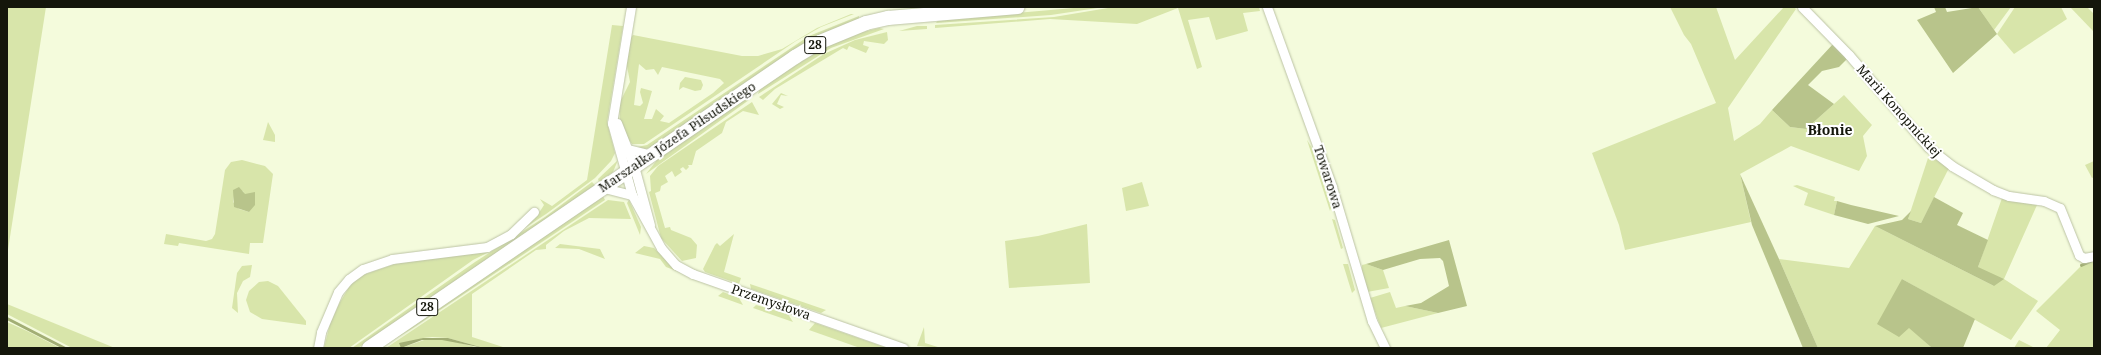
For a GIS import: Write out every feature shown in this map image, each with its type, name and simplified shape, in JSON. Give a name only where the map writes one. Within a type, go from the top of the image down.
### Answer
[{"type":"main road","name":"Marszałka Józefa Piłsudskiego","points":[[369,348],[795,56],[846,30],[888,18],[1018,7]]},
{"type":"street","name":"Przemysłowa","points":[[630,7],[614,109],[614,131],[630,170],[653,236]]},
{"type":"street","name":"Towarowa","points":[[1267,7],[1332,187],[1372,321],[1385,348]]},
{"type":"street","name":"Marii Konopnickiej","points":[[1802,7],[1849,56],[1928,147],[1952,166],[1994,190],[2009,196],[2044,201],[2060,208],[2079,255],[2084,258],[2094,256]]},
{"type":"street","name":"Przemysłowa","points":[[614,109],[628,149],[632,195],[653,236],[666,255],[687,272],[903,348]]},
{"type":"street","points":[[628,149],[652,155]]},
{"type":"street","points":[[604,188],[632,195]]},
{"type":"street","points":[[318,348],[321,332],[338,292],[359,272],[392,259],[487,247],[512,234],[534,212]]},
{"type":"shaded area","points":[[7,7],[46,7],[7,256]]},
{"type":"shaded area","points":[[1085,7],[1104,7],[1051,15],[936,23],[938,20]]},
{"type":"shaded area","points":[[1114,7],[1259,7],[1260,11],[1243,13],[1248,31],[1216,40],[1209,17],[1188,20],[1202,67],[1197,69],[1178,8],[1137,24],[1050,19],[935,28],[935,25],[1054,17]]},
{"type":"shaded area","points":[[1670,7],[1716,7],[1735,60],[1784,7],[1794,7],[1796,9],[1728,108],[1734,141],[1760,124],[1772,110],[1790,127],[1806,129],[1844,95],[1872,125],[1863,136],[1867,156],[1859,171],[1791,146],[1740,174],[1751,222],[1625,250],[1619,225],[1592,153],[1716,103],[1691,44],[1684,35]]},
{"type":"shaded area","points":[[1934,7],[1945,7],[1947,12],[1978,7],[1997,34],[1953,73],[1917,20],[1936,12]]},
{"type":"shaded area","points":[[1978,7],[2011,7],[1994,30]]},
{"type":"shaded area","points":[[2015,7],[2061,7],[2067,19],[2014,54],[1997,34]]},
{"type":"shaded area","points":[[2070,7],[2087,7],[2094,14],[2094,32]]},
{"type":"shaded area","points":[[854,14],[821,27],[796,41],[644,144],[632,144],[628,139],[620,119],[619,104],[630,82],[626,61],[630,38],[633,35],[742,56],[758,56],[782,49],[817,28]],"holes":[[[639,64],[646,70],[654,69],[658,75],[662,67],[720,79],[724,83],[713,93],[669,123],[660,121],[664,116],[656,109],[652,119],[644,119],[652,91],[641,88],[640,92],[643,103],[640,106],[634,105]]]},
{"type":"shaded area","points":[[859,16],[859,19],[819,35],[787,55],[651,147],[645,149],[637,147],[647,145],[809,36]]},
{"type":"shaded area","points":[[612,25],[623,26],[607,122],[615,153],[611,161],[595,178],[546,214],[489,252],[473,260],[349,348],[324,348],[330,324],[339,304],[349,287],[360,276],[395,264],[498,245],[537,216],[544,205],[540,199],[552,206],[587,180]]},
{"type":"shaded area","points":[[917,26],[927,26],[927,29],[899,31]]},
{"type":"shaded area","points":[[879,28],[884,29],[831,48],[758,94],[760,88],[823,48],[855,34]]},
{"type":"shaded area","points":[[887,32],[888,40],[884,44],[864,41],[863,45],[869,47],[866,53],[849,46],[847,50],[843,48],[775,89],[763,100],[759,97],[824,54],[855,40]]},
{"type":"shaded area","points":[[1833,44],[1847,59],[1839,67],[1822,71],[1808,85],[1834,104],[1806,129],[1790,127],[1772,110]]},
{"type":"shaded area","points":[[685,77],[701,80],[703,85],[701,90],[695,91],[683,87],[679,90],[680,83]]},
{"type":"shaded area","points":[[781,93],[788,96],[781,95],[777,104],[784,107],[780,109],[772,104]]},
{"type":"shaded area","points":[[743,100],[749,100],[646,174],[657,160]]},
{"type":"shaded area","points":[[752,102],[759,115],[743,111],[726,122],[722,133],[696,151],[692,165],[688,165],[689,167],[686,170],[683,167],[680,169],[682,172],[675,177],[672,171],[665,176],[668,182],[661,186],[660,191],[655,193],[665,228],[670,227],[671,230],[691,238],[697,245],[696,258],[682,261],[661,238],[649,192],[651,191],[650,176],[658,166]]},
{"type":"shaded area","points":[[268,122],[275,135],[275,142],[263,140]]},
{"type":"shaded area","points":[[1307,140],[1312,148],[1331,208],[1330,211]]},
{"type":"shaded area","points":[[1929,155],[1949,168],[1921,223],[1908,219]]},
{"type":"shaded area","points":[[242,160],[265,166],[273,174],[263,243],[250,243],[249,254],[179,243],[178,246],[164,244],[166,234],[206,241],[212,239],[215,234],[225,170],[231,162]],"holes":[[[243,191],[244,194],[251,194],[249,212],[239,209],[233,202],[234,195]]]},
{"type":"shaded area","points":[[618,160],[613,172],[599,182],[598,179]]},
{"type":"shaded area","points":[[2094,161],[2094,177],[2092,178],[2085,165]]},
{"type":"shaded area","points":[[1740,174],[1818,348],[1803,348],[1752,225]]},
{"type":"shaded area","points":[[592,182],[595,185],[358,348],[352,348],[475,262],[545,217]]},
{"type":"shaded area","points":[[1142,182],[1149,206],[1126,211],[1122,188]]},
{"type":"shaded area","points":[[1797,185],[1835,197],[1834,201],[1837,201],[1834,215],[1804,205],[1808,193],[1793,186]]},
{"type":"shaded area","points":[[239,187],[245,194],[255,192],[255,205],[249,212],[234,207],[233,190]]},
{"type":"shaded area","points":[[603,196],[605,200],[410,330],[379,348]]},
{"type":"shaded area","points":[[1934,197],[1963,213],[1957,225],[1988,240],[1978,267],[2004,279],[1994,286],[1875,226],[1902,220],[1911,211],[1908,219],[1921,223]]},
{"type":"shaded area","points":[[2002,198],[2037,205],[2004,279],[2038,301],[2011,340],[1902,279],[1909,327],[1932,348],[1818,348],[1779,259],[1849,268],[1875,226],[1994,286],[1978,267]]},
{"type":"shaded area","points":[[608,200],[624,202],[631,219],[589,218],[564,231],[546,245],[546,249],[536,250],[472,294],[472,337],[506,348],[484,348],[448,338],[432,337],[423,338],[401,348],[386,348]]},
{"type":"shaded area","points":[[629,200],[641,227],[640,235],[627,203]]},
{"type":"shaded area","points":[[1837,201],[1899,216],[1868,224],[1834,215]]},
{"type":"shaded area","points":[[1332,219],[1335,220],[1343,248],[1341,249]]},
{"type":"shaded area","points":[[1087,224],[1090,283],[1009,288],[1005,241],[1038,236]]},
{"type":"shaded area","points":[[734,234],[724,272],[741,278],[739,284],[705,272],[703,269],[715,245],[717,243],[720,246]]},
{"type":"shaded area","points":[[1449,240],[1467,306],[1438,313],[1405,306],[1421,303],[1449,286],[1443,261],[1440,258],[1420,259],[1383,270],[1366,264]]},
{"type":"shaded area","points":[[560,244],[600,249],[605,259],[579,249],[555,248]]},
{"type":"shaded area","points":[[644,246],[654,248],[677,271],[666,267],[660,259],[635,253]]},
{"type":"shaded area","points":[[2094,261],[2094,348],[2046,348],[2060,330],[2036,311],[2081,266]]},
{"type":"shaded area","points":[[1343,264],[1348,264],[1355,290],[1352,293]]},
{"type":"shaded area","points":[[1366,264],[1383,270],[1389,288],[1367,292],[1362,271],[1362,265]]},
{"type":"shaded area","points":[[252,265],[250,277],[243,281],[237,293],[238,313],[232,308],[237,273],[242,266]]},
{"type":"shaded area","points":[[1902,279],[1975,319],[1963,348],[1932,348],[1909,328],[1899,337],[1877,324]]},
{"type":"shaded area","points":[[268,281],[278,286],[306,321],[306,325],[262,319],[250,312],[246,300],[249,291],[259,282]]},
{"type":"shaded area","points":[[750,284],[826,310],[821,313],[751,289]]},
{"type":"shaded area","points":[[723,292],[739,298],[743,305],[718,296]]},
{"type":"shaded area","points":[[1390,292],[1396,308],[1405,306],[1438,313],[1381,328],[1370,298]]},
{"type":"shaded area","points":[[7,304],[115,348],[72,348],[7,314]]},
{"type":"shaded area","points":[[756,305],[788,314],[793,322],[753,308]]},
{"type":"shaded area","points":[[7,322],[27,331],[60,348],[7,348]]},
{"type":"shaded area","points":[[815,323],[887,348],[860,348],[809,330]]},
{"type":"shaded area","points":[[924,327],[925,343],[941,348],[917,346]]},
{"type":"shaded area","points":[[423,338],[448,338],[484,348],[442,340],[422,340],[401,348],[399,343]]},
{"type":"shaded area","points":[[427,339],[448,340],[479,348],[401,348]]},
{"type":"shaded area","points":[[2019,340],[2035,348],[2014,348]]},
{"type":"waterway","points":[[2081,265],[2090,261]]},
{"type":"waterway","points":[[7,318],[65,348]]},
{"type":"district","name":"Błonie","points":[[1830,130]]}]
